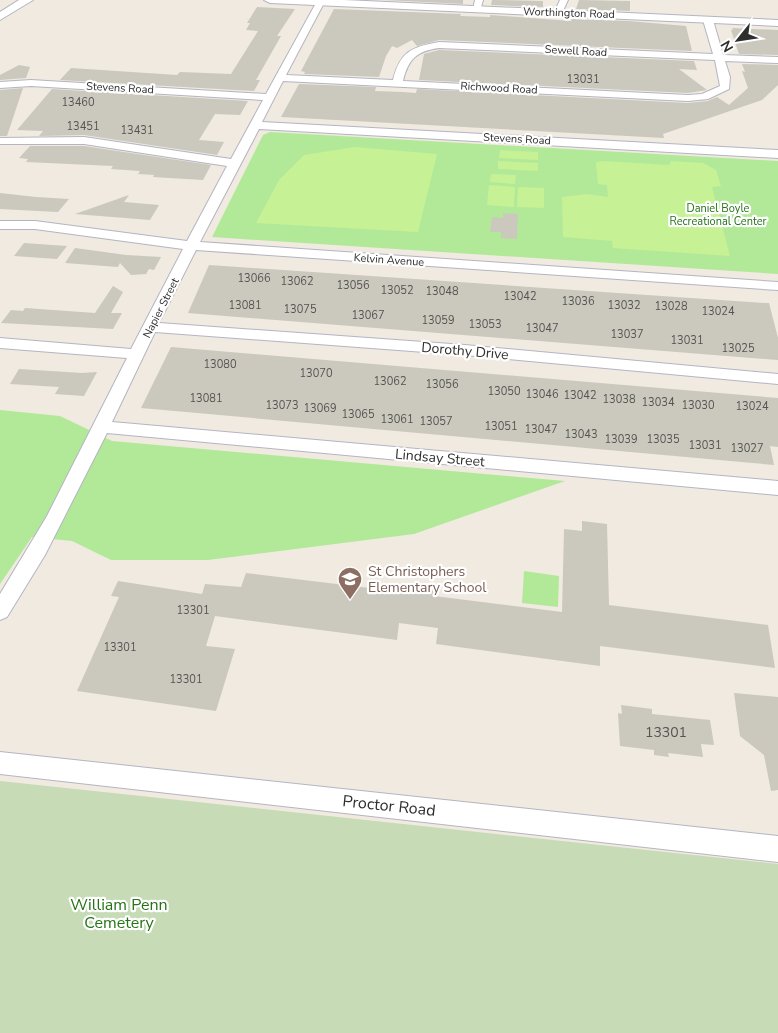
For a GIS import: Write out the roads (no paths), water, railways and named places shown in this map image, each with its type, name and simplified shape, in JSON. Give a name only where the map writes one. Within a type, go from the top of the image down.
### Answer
[{"type":"street","points":[[0,17],[27,0]]},
{"type":"street","name":"Worthington Road","points":[[270,0],[478,5],[558,13],[778,23]]},
{"type":"street","points":[[558,13],[564,0]]},
{"type":"street","name":"Napier Street","points":[[0,612],[30,566],[192,246],[320,2]]},
{"type":"street","points":[[708,20],[719,57]]},
{"type":"street","name":"Sewell Road","points":[[397,83],[402,62],[408,54],[422,48],[439,45],[778,60]]},
{"type":"street","name":"Richwood Road","points":[[281,78],[688,98],[717,92],[725,87],[725,77],[719,57]]},
{"type":"street","name":"Stevens Road","points":[[0,85],[40,84],[269,97]]},
{"type":"street","name":"Stevens Road","points":[[255,125],[778,154]]},
{"type":"street","points":[[0,141],[58,139],[94,142],[204,161],[236,163]]},
{"type":"street","name":"Kelvin Avenue","points":[[0,225],[35,225],[192,246],[778,286]]},
{"type":"street","name":"Dorothy Drive","points":[[151,327],[465,350],[778,379]]},
{"type":"street","points":[[0,343],[137,354]]},
{"type":"street","name":"Lindsay Street","points":[[102,427],[778,488]]},
{"type":"street","name":"Proctor Road","points":[[0,763],[778,849]]},
{"type":"place","name":"St Christophers Elementary School","points":[[350,600]]},
{"type":"park label","name":"Daniel Boyle Recreational Center","points":[[718,214]]},
{"type":"park label","name":"William Penn Cemetery","points":[[119,914]]}]
